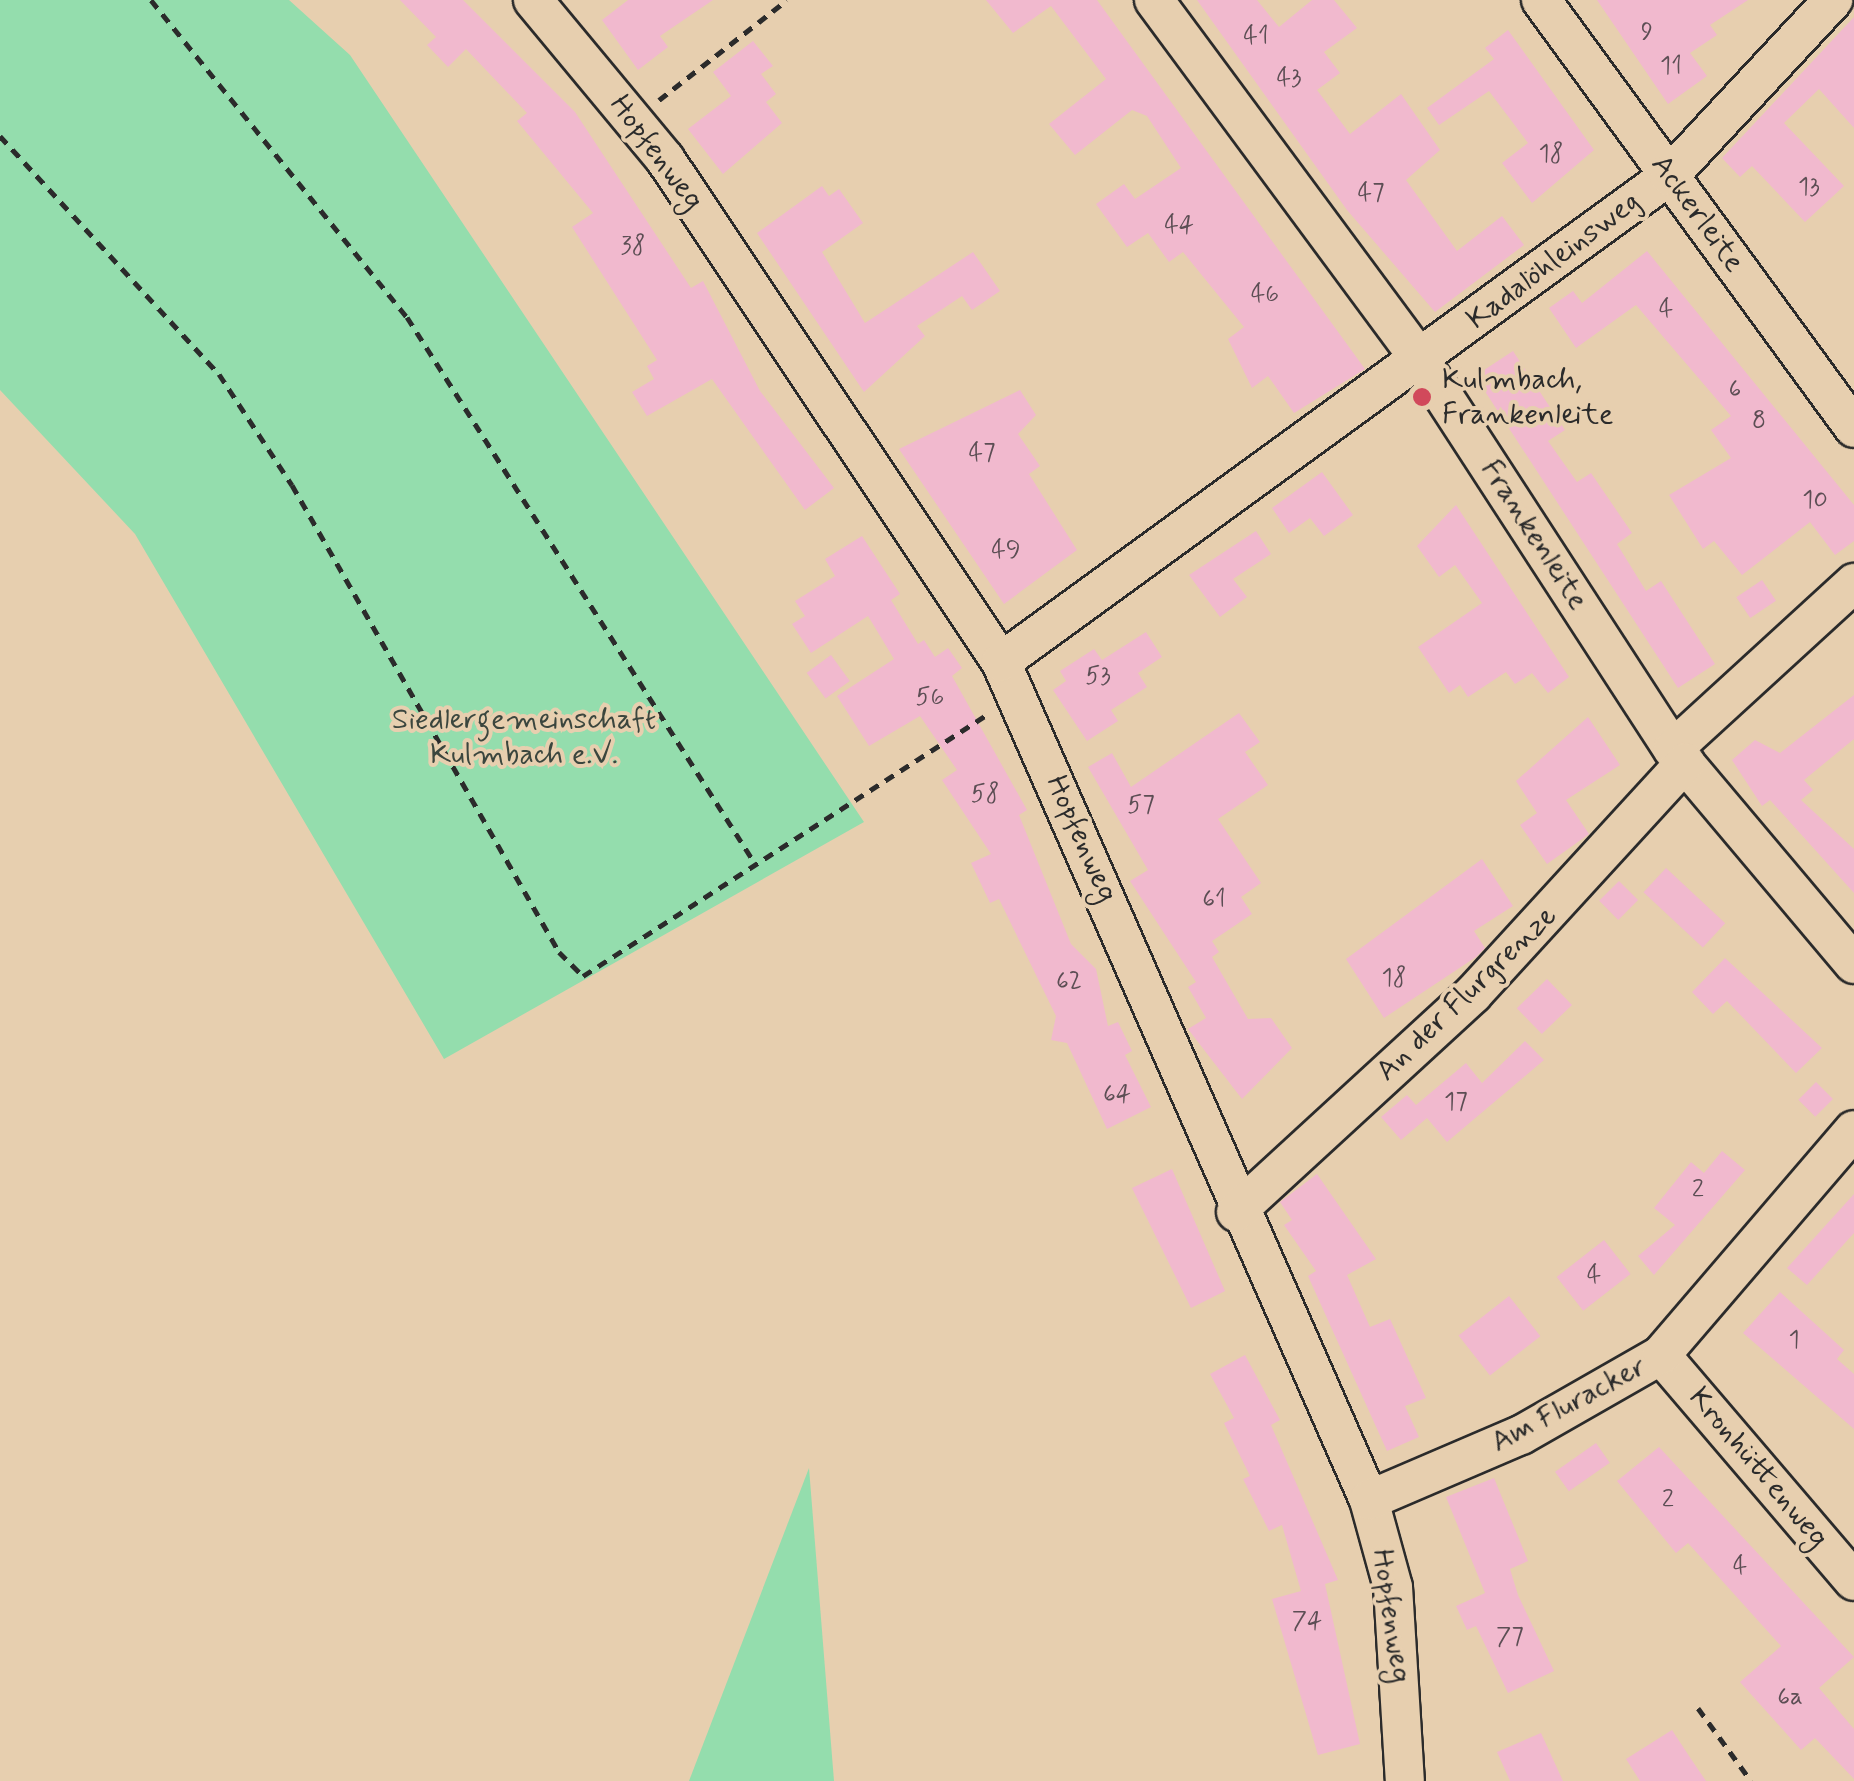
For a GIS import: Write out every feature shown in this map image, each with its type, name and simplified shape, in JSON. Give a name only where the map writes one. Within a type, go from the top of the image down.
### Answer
[{"type":"street","name":"Hopfenweg","points":[[533,0],[632,120],[1008,678],[1236,1212],[1370,1500],[1393,1587],[1406,1781]]},
{"type":"street","name":"Frankenleite","points":[[1154,0],[1420,360],[1679,756],[1854,964]]},
{"type":"street","name":"Ackerleite","points":[[1541,0],[1854,428]]},
{"type":"street","name":"Kadalöhleinsweg","points":[[1008,678],[1420,360],[1668,176],[1832,0]]},
{"type":"street","name":"An der Flurgrenze","points":[[1236,1212],[1473,994],[1679,756],[1854,583]]},
{"type":"street","name":"Am Fluracker","points":[[1370,1500],[1521,1435],[1661,1354],[1854,1130]]},
{"type":"street","name":"Kronhüttenweg","points":[[1661,1354],[1854,1580]]},
{"type":"path","points":[[151,0],[407,317],[757,865]]},
{"type":"path","points":[[632,120],[787,0]]},
{"type":"path","points":[[0,136],[219,374],[292,485],[559,952],[583,976],[757,865],[1008,678]]},
{"type":"path","points":[[1698,1708],[1751,1781]]},
{"type":"green space","name":"Siedlergemeinschaft Kulmbach e.V.","points":[[0,0],[289,0],[350,55],[864,822],[444,1059],[135,534],[0,390]]},
{"type":"green space","points":[[809,1468],[834,1781],[689,1781]]},
{"type":"building","points":[[400,0],[463,0],[575,112],[691,288],[703,281],[760,391],[834,488],[805,510],[712,379],[647,416],[632,392],[654,379],[647,366],[657,360],[572,227],[593,213],[517,121],[527,113],[466,49],[448,67],[427,45],[436,37]]},
{"type":"building","points":[[628,0],[713,0],[660,36],[668,47],[638,70],[602,20]]},
{"type":"building","points":[[986,0],[1097,0],[1365,369],[1294,413],[1268,376],[1252,388],[1228,339],[1244,327],[1183,252],[1169,262],[1148,233],[1127,247],[1096,204],[1124,184],[1135,199],[1181,168],[1147,116],[1132,110],[1075,155],[1049,124],[1106,79],[1051,6],[1013,33]]},
{"type":"building","points":[[1197,0],[1257,0],[1279,27],[1312,0],[1334,0],[1357,28],[1324,52],[1340,73],[1317,90],[1350,134],[1401,94],[1440,150],[1406,180],[1457,251],[1502,216],[1524,245],[1435,312],[1347,210]]},
{"type":"building","points":[[1597,0],[1748,0],[1710,25],[1717,35],[1690,53],[1707,76],[1668,104]]},
{"type":"building","points":[[1854,17],[1854,128],[1819,89],[1784,123],[1844,186],[1805,222],[1752,166],[1740,177],[1722,158]]},
{"type":"building","points":[[1508,30],[1594,150],[1532,203],[1502,163],[1528,143],[1489,91],[1439,125],[1427,108],[1494,59],[1485,48]]},
{"type":"building","points":[[753,41],[773,66],[761,74],[776,94],[766,102],[782,123],[723,174],[688,129],[731,96],[713,72]]},
{"type":"building","points":[[822,186],[829,196],[839,189],[863,223],[822,252],[865,323],[973,252],[1000,291],[972,310],[962,296],[917,326],[925,336],[864,392],[757,233]]},
{"type":"building","points":[[1647,251],[1854,505],[1854,541],[1835,555],[1810,522],[1742,575],[1714,541],[1703,549],[1669,495],[1731,458],[1711,430],[1731,416],[1636,305],[1576,348],[1549,308],[1573,291],[1582,303]]},
{"type":"building","points":[[1513,351],[1565,430],[1548,441],[1577,482],[1591,473],[1632,533],[1617,544],[1646,591],[1661,581],[1715,664],[1678,688],[1475,376]]},
{"type":"building","points":[[1020,390],[1036,415],[1018,434],[1040,466],[1029,474],[1077,550],[1004,604],[899,449]]},
{"type":"building","points":[[1322,472],[1353,515],[1324,536],[1310,518],[1289,533],[1272,508]]},
{"type":"building","points":[[1456,505],[1569,677],[1548,693],[1532,673],[1515,684],[1506,672],[1468,697],[1460,685],[1449,693],[1418,647],[1482,603],[1455,565],[1439,577],[1417,546]]},
{"type":"building","points":[[1256,531],[1271,554],[1233,579],[1247,597],[1220,617],[1189,575]]},
{"type":"building","points":[[862,536],[900,594],[891,600],[918,644],[924,640],[935,657],[948,648],[962,668],[952,676],[1027,810],[1019,815],[1071,944],[1096,969],[1108,1026],[1118,1022],[1132,1051],[1125,1055],[1151,1107],[1107,1129],[1067,1043],[1051,1040],[1056,1016],[999,899],[990,903],[971,863],[991,854],[942,780],[957,770],[920,716],[869,746],[837,696],[894,659],[868,616],[811,653],[792,624],[805,616],[795,601],[835,576],[825,559]]},
{"type":"building","points":[[1762,580],[1776,601],[1750,618],[1736,597]]},
{"type":"building","points":[[1146,632],[1162,657],[1138,673],[1147,687],[1111,710],[1118,721],[1087,741],[1053,690],[1066,681],[1060,671],[1094,649],[1102,660]]},
{"type":"building","points":[[831,655],[850,681],[826,699],[807,673]]},
{"type":"building","points":[[1854,695],[1854,739],[1804,780],[1813,790],[1801,800],[1854,849],[1854,893],[1770,800],[1762,806],[1732,760],[1755,740],[1780,753]]},
{"type":"building","points":[[1239,713],[1260,742],[1245,752],[1268,785],[1218,819],[1261,883],[1241,897],[1252,914],[1212,941],[1219,952],[1212,957],[1248,1019],[1271,1018],[1292,1048],[1242,1099],[1188,1029],[1206,1018],[1188,987],[1196,982],[1130,881],[1148,870],[1088,767],[1112,753],[1131,787]]},
{"type":"building","points":[[1588,717],[1620,765],[1566,800],[1589,834],[1547,864],[1520,825],[1537,813],[1516,781]]},
{"type":"building","points":[[1482,859],[1513,906],[1474,931],[1485,948],[1476,957],[1384,1018],[1346,959]]},
{"type":"building","points":[[1666,868],[1725,923],[1703,947],[1643,892]]},
{"type":"building","points":[[1619,881],[1638,900],[1618,920],[1599,901]]},
{"type":"building","points":[[1725,958],[1822,1048],[1796,1073],[1727,1001],[1713,1014],[1692,992]]},
{"type":"building","points":[[1547,979],[1572,1005],[1542,1034],[1517,1008]]},
{"type":"building","points":[[1525,1041],[1544,1060],[1447,1142],[1427,1118],[1401,1140],[1381,1117],[1407,1095],[1416,1105],[1466,1063],[1482,1083]]},
{"type":"building","points":[[1816,1082],[1833,1099],[1815,1117],[1798,1100]]},
{"type":"building","points":[[1722,1151],[1745,1170],[1654,1275],[1638,1256],[1675,1225],[1654,1208],[1691,1162],[1704,1173]]},
{"type":"building","points":[[1172,1169],[1225,1291],[1191,1308],[1132,1188]]},
{"type":"building","points":[[1317,1174],[1376,1259],[1347,1275],[1370,1327],[1390,1319],[1426,1398],[1405,1406],[1419,1437],[1387,1451],[1308,1276],[1316,1271],[1284,1225],[1292,1220],[1280,1202]]},
{"type":"building","points":[[1854,1194],[1854,1233],[1807,1285],[1787,1268]]},
{"type":"building","points":[[1604,1240],[1630,1274],[1583,1311],[1557,1277]]},
{"type":"building","points":[[1780,1292],[1844,1350],[1837,1359],[1854,1374],[1854,1429],[1743,1333]]},
{"type":"building","points":[[1509,1296],[1540,1336],[1490,1376],[1459,1335]]},
{"type":"building","points":[[1245,1355],[1280,1420],[1271,1425],[1338,1580],[1325,1584],[1360,1744],[1318,1755],[1272,1599],[1301,1591],[1282,1525],[1269,1531],[1243,1479],[1250,1476],[1224,1423],[1234,1418],[1210,1374]]},
{"type":"building","points":[[1596,1443],[1610,1463],[1569,1491],[1555,1472]]},
{"type":"building","points":[[1659,1447],[1854,1657],[1819,1688],[1854,1729],[1854,1779],[1815,1738],[1801,1750],[1740,1682],[1781,1646],[1688,1543],[1676,1553],[1617,1481]]},
{"type":"building","points":[[1494,1478],[1528,1561],[1510,1569],[1518,1595],[1554,1671],[1508,1693],[1476,1626],[1467,1630],[1456,1606],[1485,1593],[1446,1497]]},
{"type":"building","points":[[1672,1730],[1706,1781],[1640,1781],[1626,1759]]},
{"type":"building","points":[[1541,1733],[1563,1781],[1510,1781],[1497,1752]]},
{"type":"place","name":"Kulmbach, Frankenleite","points":[[1422,397]]}]
